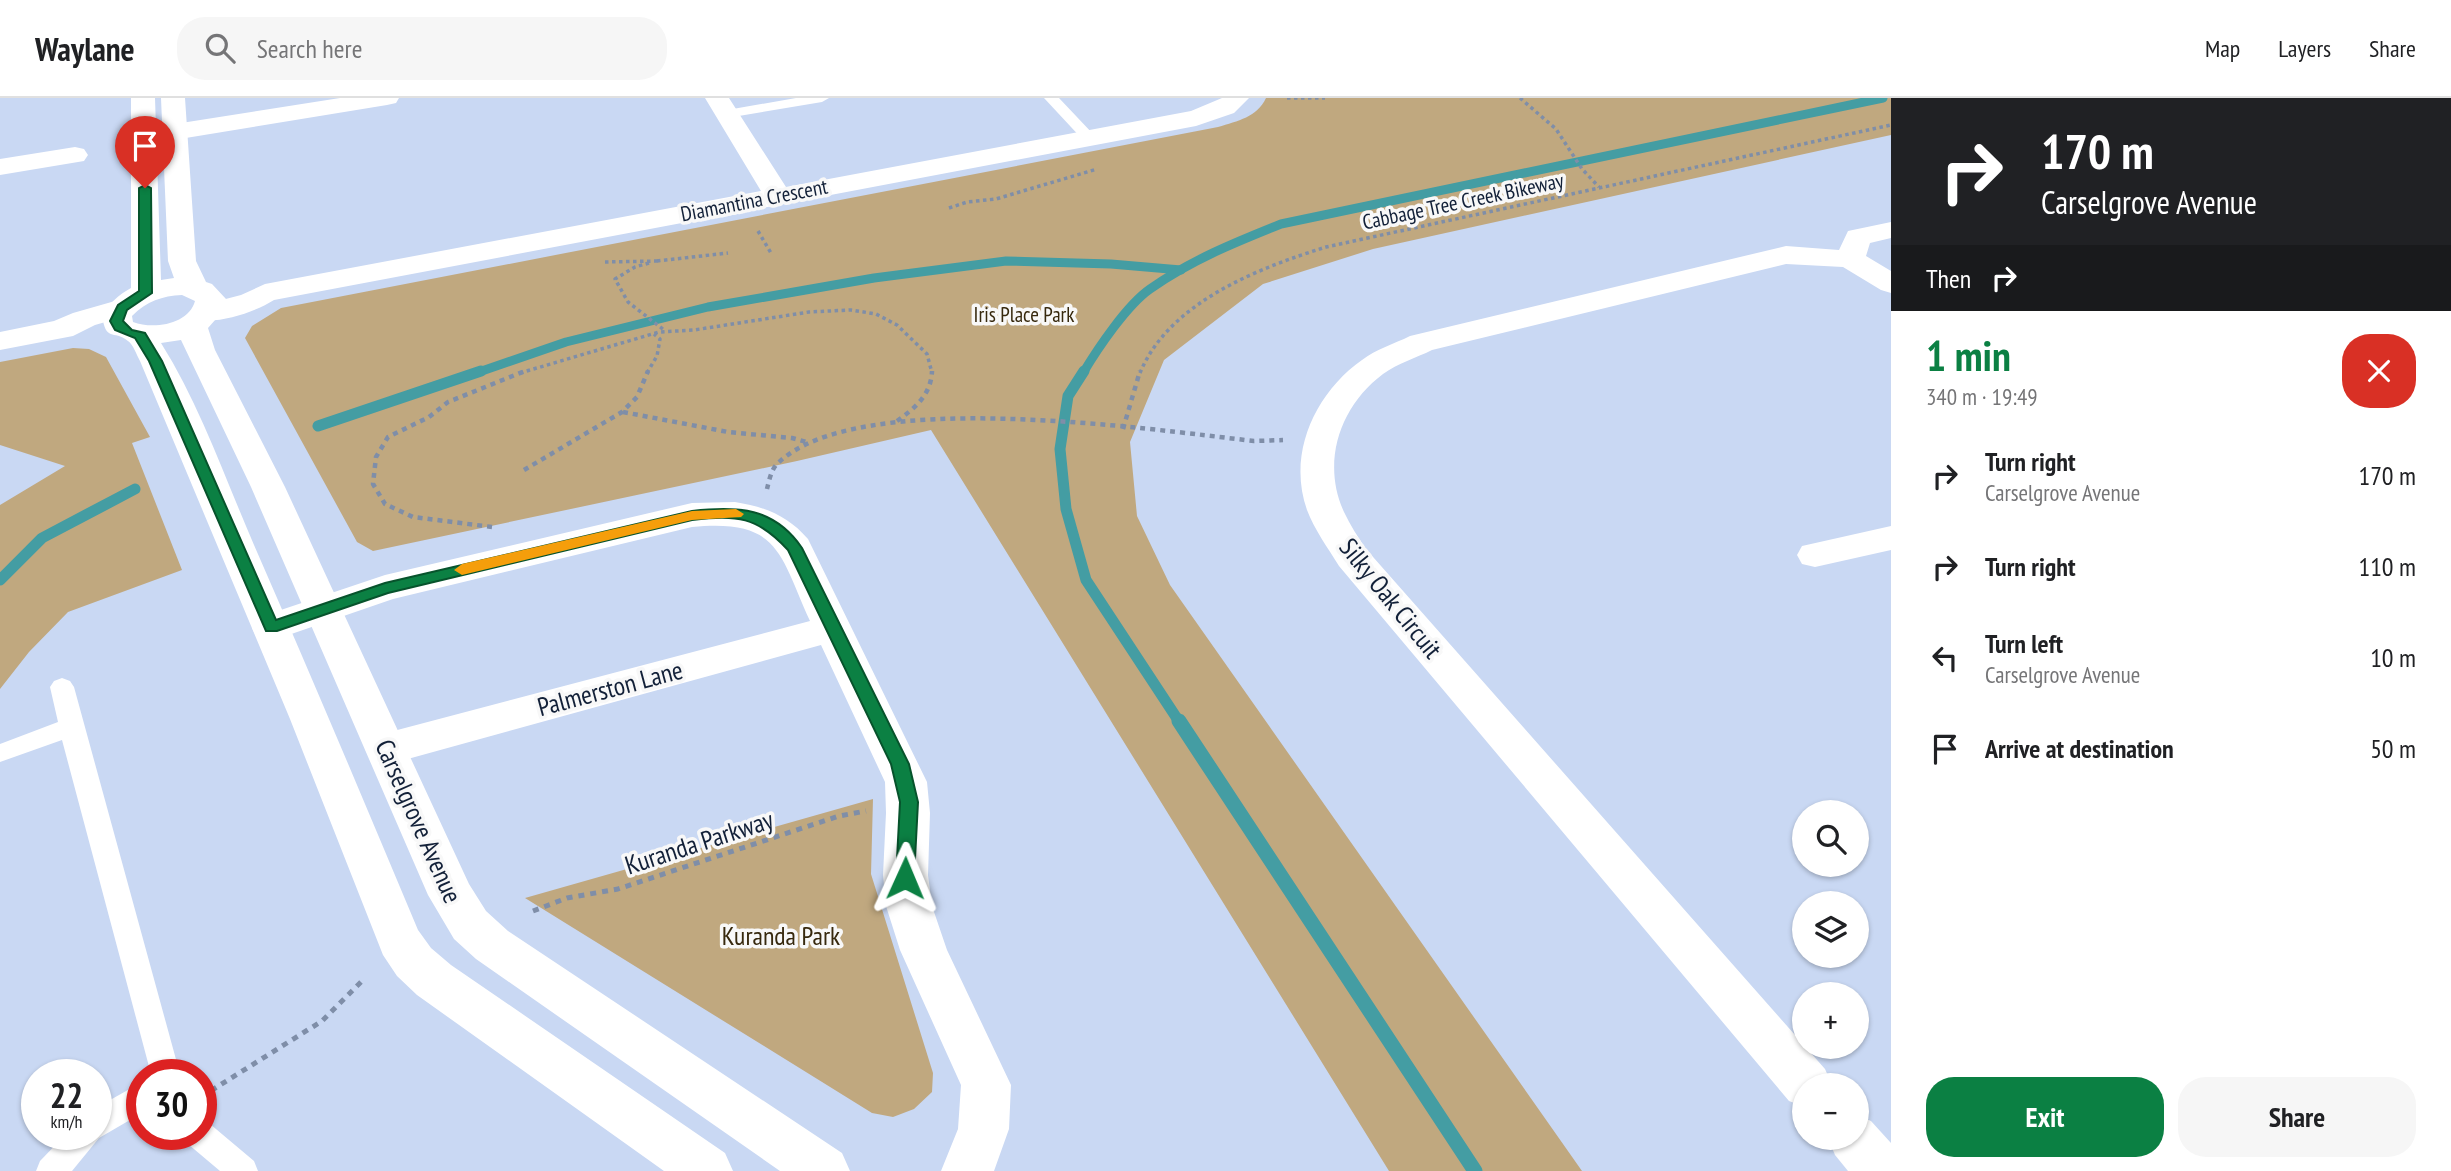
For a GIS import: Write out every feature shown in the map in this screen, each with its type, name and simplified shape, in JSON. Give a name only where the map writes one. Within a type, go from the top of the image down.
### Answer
[{"type":"street","points":[[142,98],[144,137],[132,316],[159,369],[310,719],[399,941],[414,962],[433,980],[707,1171]]},
{"type":"street","name":"Carselgrove Avenue","points":[[173,98],[182,261],[200,305],[199,350],[241,430],[324,608],[451,895],[470,925],[492,945],[824,1171]]},
{"type":"street","points":[[144,137],[387,98]]},
{"type":"street","name":"Diamantina Crescent","points":[[200,305],[252,301],[265,293],[1212,114],[1237,98]]},
{"type":"street","points":[[722,106],[776,195]]},
{"type":"street","points":[[0,167],[75,155]]},
{"type":"street","points":[[1850,259],[1858,237],[1891,230]]},
{"type":"street","name":"Silky Oak Circuit","points":[[1797,1073],[1352,557],[1325,510],[1315,467],[1319,440],[1335,404],[1373,367],[1421,343],[1786,255],[1850,259],[1891,284]]},
{"type":"street","points":[[0,341],[62,329],[80,332],[132,316],[170,287],[200,305],[166,334],[132,316]]},
{"type":"street","points":[[271,628],[385,588],[692,516],[720,512],[755,516],[776,527],[795,548],[906,782],[909,810],[905,878],[909,906],[921,941],[986,1085],[988,1109],[984,1134],[967,1171]]},
{"type":"street","points":[[1815,555],[1891,538]]},
{"type":"street","name":"Palmerston Lane","points":[[386,749],[833,628]]},
{"type":"street","points":[[1864,1150],[1886,1171]]},
{"type":"lane","points":[[722,106],[822,98]]},
{"type":"lane","points":[[1051,98],[1099,136]]},
{"type":"lane","points":[[62,687],[162,1059]]},
{"type":"lane","points":[[1,753],[71,727]]},
{"type":"lane","points":[[217,1149],[243,1171]]},
{"type":"lane","points":[[51,1171],[71,1150]]},
{"type":"path","points":[[1287,98],[1325,98]]},
{"type":"path","points":[[1520,98],[1545,116],[1562,136],[1585,176],[1599,188]]},
{"type":"path","name":"Cabbage Tree Creek Bikeway","points":[[1123,429],[1135,383],[1153,347],[1182,318],[1220,292],[1269,265],[1326,247],[1891,125]]},
{"type":"path","points":[[949,208],[967,202],[996,199],[1100,169],[1118,160],[1124,151],[1099,136]]},
{"type":"path","points":[[728,253],[717,256],[683,256],[635,267],[615,279],[618,291],[641,314],[665,330],[678,333],[759,320],[846,311],[871,312],[893,320],[920,345],[931,360],[932,375],[930,391],[920,404],[897,421]]},
{"type":"path","points":[[496,527],[413,517],[385,504],[373,484],[376,457],[388,437],[429,417],[448,402],[472,390],[535,367],[665,330]]},
{"type":"path","points":[[524,470],[622,412],[637,397],[642,380],[657,356],[660,339],[653,333]]},
{"type":"path","points":[[622,412],[728,432],[792,438],[810,443]]},
{"type":"path","points":[[755,516],[774,466],[794,450],[830,434],[897,421],[1036,421],[1254,441],[1319,440]]},
{"type":"path","name":"Kuranda Parkway","points":[[533,911],[567,898],[618,889],[839,816],[878,809]]},
{"type":"path","points":[[217,1086],[248,1066],[296,1041],[329,1016],[361,982]]},
{"type":"green space","name":"Iris Place Park","points":[[1266,98],[1891,98],[1891,135],[1373,249],[1263,284],[1164,360],[1130,442],[1137,516],[1170,585],[1582,1171],[1389,1171],[931,430],[373,551],[357,542],[245,338],[252,326],[281,308],[1218,127],[1252,114]]},
{"type":"green space","points":[[73,348],[89,349],[106,357],[150,437],[132,443],[182,570],[68,612],[29,652],[0,689],[0,505],[65,466],[0,445],[0,362]]},
{"type":"green space","name":"Kuranda Park","points":[[873,799],[871,874],[933,1073],[932,1092],[914,1109],[893,1117],[872,1113],[525,898]]},
{"type":"waterway","points":[[1083,373],[1123,316],[1150,289],[1198,260],[1281,224],[1883,98]]},
{"type":"waterway","points":[[476,373],[566,342],[708,307],[874,278],[1006,261],[1111,264],[1181,270]]},
{"type":"waterway","points":[[318,426],[481,371]]},
{"type":"waterway","points":[[1084,371],[1068,396],[1060,449],[1066,509],[1086,580],[1180,723]]},
{"type":"waterway","points":[[0,580],[42,538],[135,489]]},
{"type":"waterway","points":[[1179,721],[1475,1171]]},
{"type":"slow traffic","points":[[462,570],[692,516],[720,512],[736,514]]},
{"type":"route","points":[[145,188],[146,293],[122,308],[117,315],[117,321],[119,327],[128,333],[140,335],[143,344],[156,361],[271,628],[385,588],[692,516],[720,512],[755,516],[776,527],[795,548],[900,764],[909,802],[905,878]]}]
